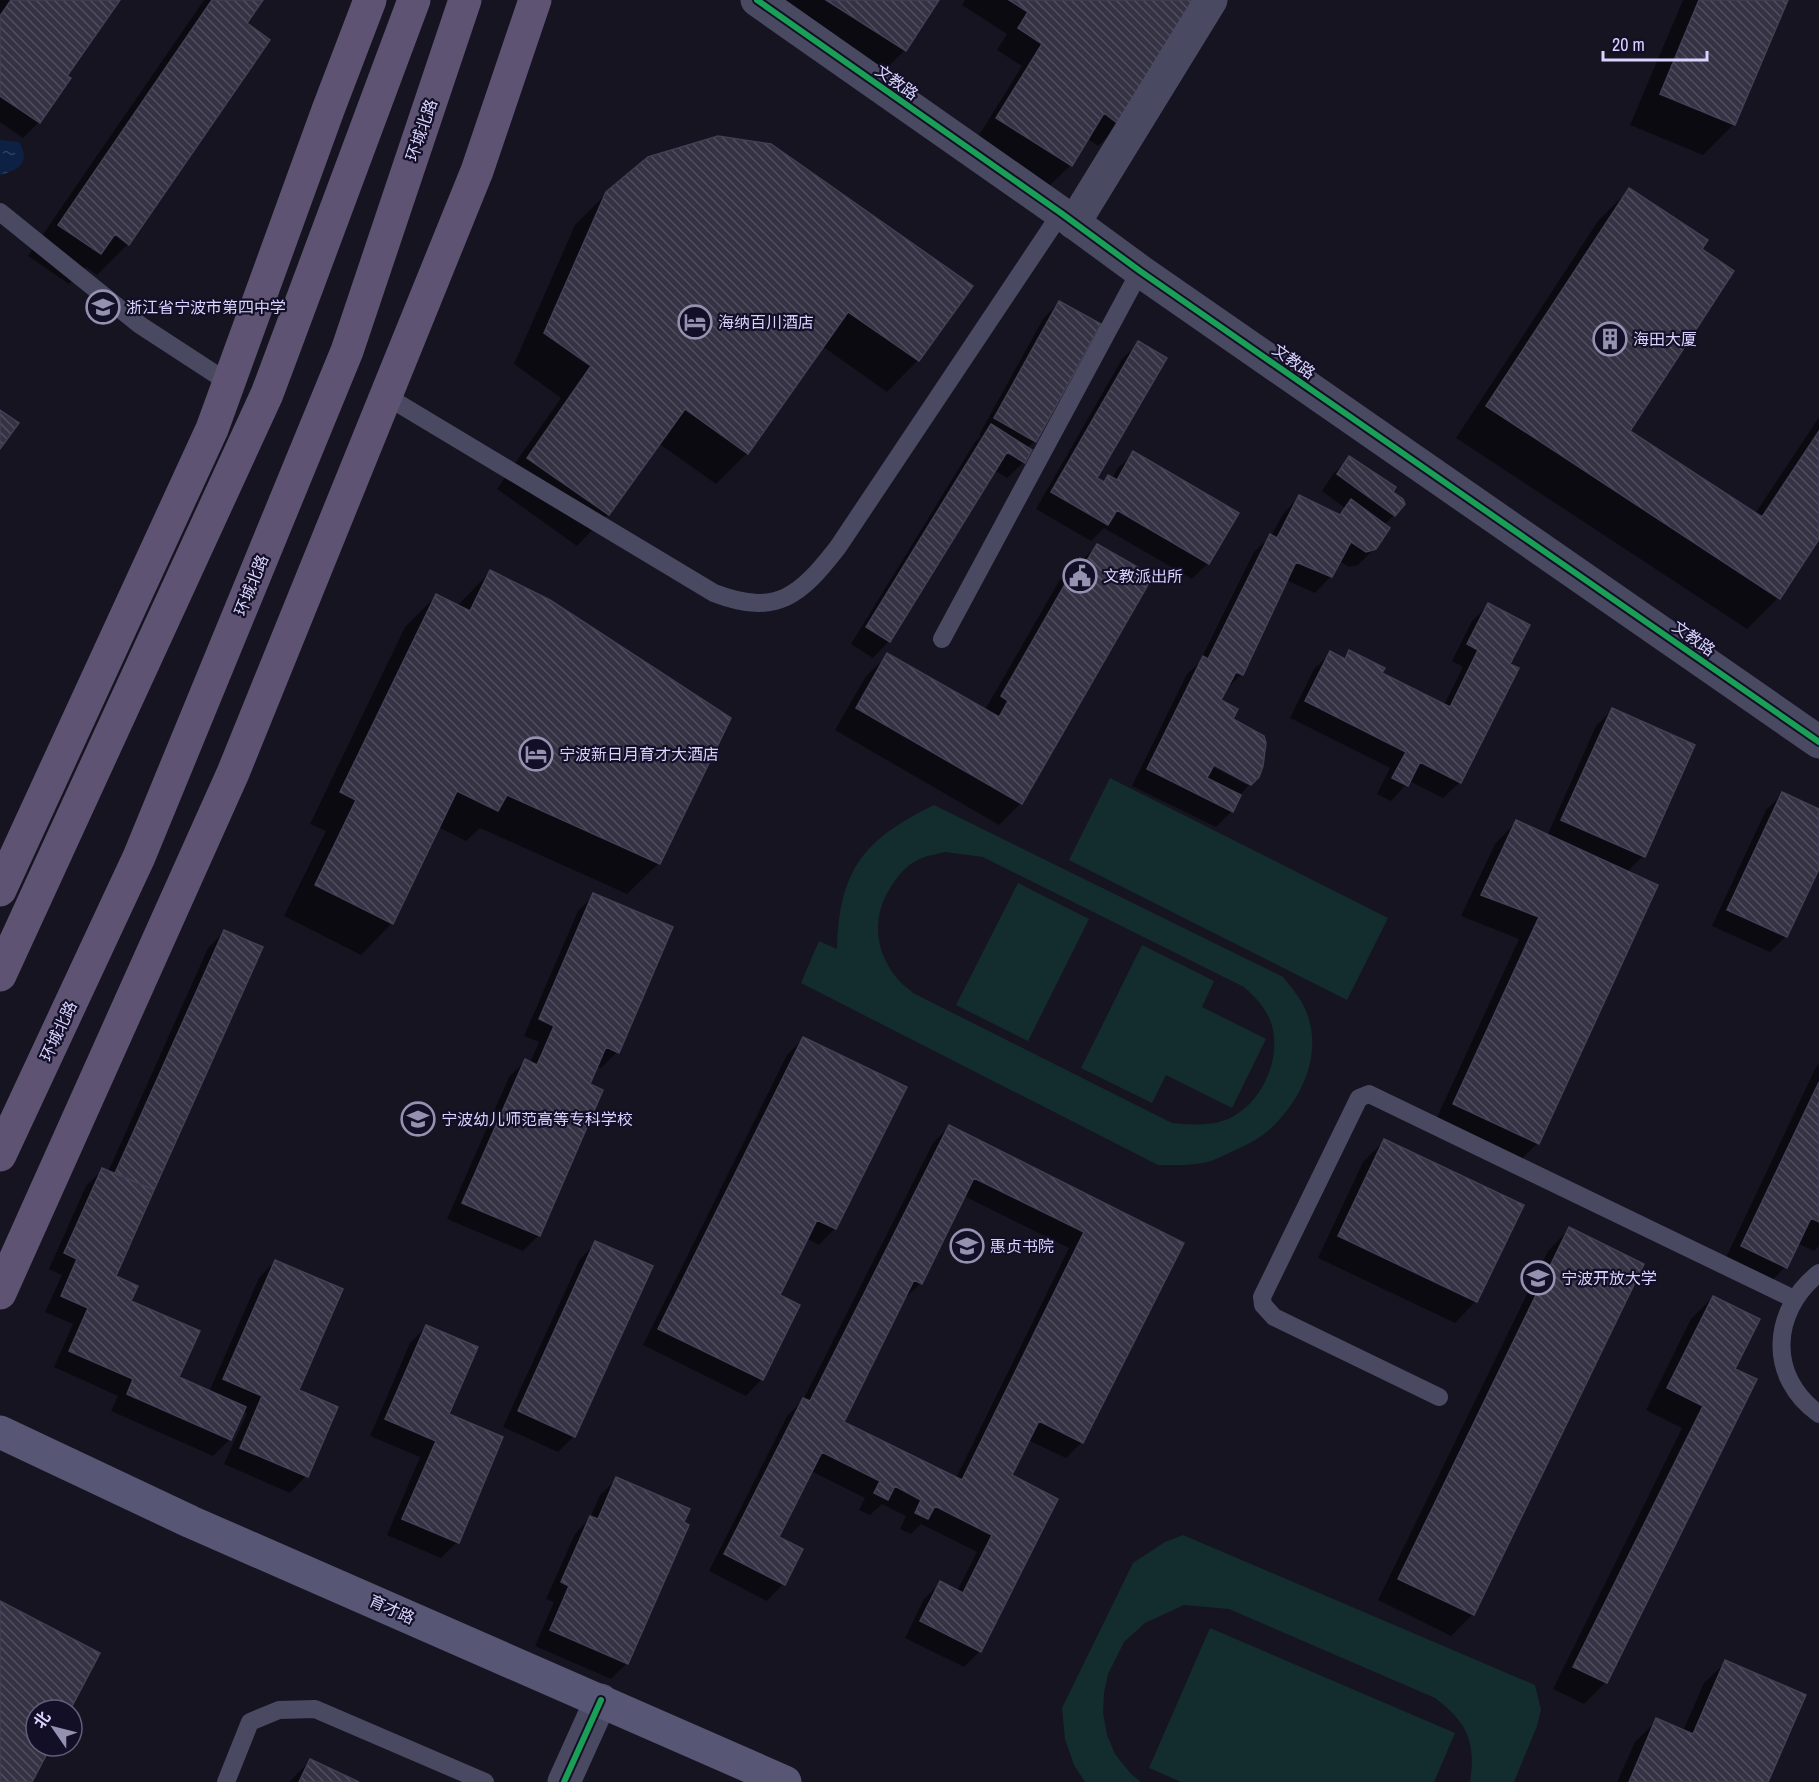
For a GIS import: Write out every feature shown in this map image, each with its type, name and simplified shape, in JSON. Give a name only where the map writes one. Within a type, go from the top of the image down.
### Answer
[{"type":"main road","points":[[0,890],[212,429],[370,0]]},
{"type":"main road","points":[[0,975],[267,393],[414,0]]},
{"type":"main road","name":"环城北路","points":[[0,1155],[139,857],[347,351],[465,0]]},
{"type":"main road","points":[[0,1293],[234,773],[477,171],[536,0]]},
{"type":"main road","name":"育才路","points":[[0,1432],[191,1522],[785,1782]]},
{"type":"street","name":"文教路","points":[[757,0],[1140,271],[1819,742]]},
{"type":"street","points":[[1067,218],[1211,0]]},
{"type":"street","points":[[564,1782],[601,1700]]},
{"type":"lane","points":[[0,212],[140,325],[229,383]]},
{"type":"lane","points":[[386,396],[714,593],[737,602],[761,604],[784,599],[801,589],[817,574],[838,547],[1067,218]]},
{"type":"lane","points":[[942,639],[1140,271]]},
{"type":"lane","points":[[1439,1397],[1274,1317],[1263,1305],[1262,1297],[1359,1098],[1369,1094],[1794,1299]]},
{"type":"lane","points":[[1819,1273],[1807,1282],[1794,1299],[1785,1317],[1781,1336],[1782,1356],[1787,1375],[1796,1393],[1819,1414]]},
{"type":"lane","points":[[226,1782],[250,1722],[279,1710],[315,1709],[485,1782]]},
{"type":"green space","points":[[1110,778],[1388,918],[1347,1000],[1069,860]]},
{"type":"green space","points":[[934,805],[1283,977],[1304,1006],[1311,1027],[1312,1044],[1311,1060],[1300,1091],[1281,1118],[1265,1134],[1216,1159],[1195,1164],[1158,1165],[801,983],[819,941],[837,949],[843,898],[860,860],[873,845],[910,818]],"holes":[[[945,852],[983,857],[1244,987],[1262,1006],[1270,1020],[1274,1035],[1271,1066],[1257,1095],[1246,1107],[1219,1122],[1172,1123],[913,993],[889,967],[880,945],[878,934],[880,912],[892,885],[907,867],[928,856]]]},
{"type":"green space","points":[[1018,883],[1089,919],[1028,1041],[956,1005]]},
{"type":"green space","points":[[1142,945],[1214,981],[1202,1007],[1266,1039],[1232,1108],[1166,1075],[1152,1103],[1081,1068]]},
{"type":"green space","points":[[1183,1535],[1535,1685],[1541,1710],[1537,1726],[1514,1782],[1470,1782],[1472,1756],[1467,1734],[1455,1716],[1435,1698],[1229,1609],[1184,1605],[1145,1623],[1124,1642],[1108,1674],[1103,1713],[1107,1735],[1115,1754],[1131,1774],[1141,1782],[1085,1782],[1074,1765],[1065,1739],[1062,1708],[1133,1563],[1165,1542]]},
{"type":"green space","points":[[1210,1628],[1455,1733],[1434,1782],[1181,1782],[1149,1768]]},
{"type":"water","points":[[0,140],[19,142],[24,155],[18,168],[0,175]]},
{"type":"building","points":[[11,0],[120,0],[67,76],[71,78],[40,123],[0,96],[0,16]]},
{"type":"building","points":[[212,0],[263,0],[247,23],[270,40],[129,245],[115,234],[101,254],[58,225]]},
{"type":"building","points":[[826,0],[939,0],[906,51]]},
{"type":"building","points":[[1009,0],[1197,0],[1121,126],[1104,113],[1072,166],[996,118],[1042,44],[1018,28],[1028,12]]},
{"type":"building","points":[[1699,0],[1788,0],[1735,125],[1660,94]]},
{"type":"building","name":"海纳百川酒店","points":[[718,136],[771,144],[973,286],[919,361],[848,312],[748,454],[685,409],[609,515],[527,458],[591,366],[544,333],[606,192],[648,157]]},
{"type":"building","name":"海田大厦","points":[[1629,188],[1708,240],[1702,249],[1734,271],[1630,431],[1762,517],[1819,431],[1819,539],[1780,599],[1486,406]]},
{"type":"building","points":[[1059,301],[1101,324],[1036,442],[994,418]]},
{"type":"building","points":[[1138,341],[1167,358],[1097,478],[1104,482],[1108,475],[1117,480],[1133,451],[1239,513],[1209,564],[1117,510],[1108,525],[1051,492]]},
{"type":"building","points":[[0,410],[19,423],[0,449]]},
{"type":"building","points":[[991,424],[1032,450],[1025,463],[1007,452],[890,642],[866,627]]},
{"type":"building","points":[[1349,456],[1396,487],[1393,492],[1403,499],[1405,504],[1395,516],[1337,474]]},
{"type":"building","points":[[1299,495],[1340,515],[1351,499],[1390,528],[1376,549],[1366,552],[1351,542],[1332,577],[1296,562],[1243,675],[1236,672],[1221,700],[1238,709],[1233,719],[1264,736],[1266,743],[1263,766],[1259,777],[1251,785],[1214,765],[1207,778],[1241,795],[1233,812],[1147,769],[1203,656],[1208,659],[1270,534],[1277,538]]},
{"type":"building","points":[[1097,544],[1153,576],[1022,804],[856,708],[887,653],[999,717],[1008,701],[1001,696],[1080,558],[1086,562]]},
{"type":"building","name":"宁波新日月育才大酒店","points":[[490,570],[550,600],[731,718],[660,864],[507,795],[498,811],[457,791],[393,924],[315,885],[356,800],[340,792],[436,594],[470,611]]},
{"type":"building","points":[[1488,603],[1530,625],[1510,664],[1519,668],[1461,783],[1420,762],[1408,786],[1392,778],[1406,752],[1305,701],[1330,651],[1345,659],[1349,650],[1385,668],[1382,673],[1450,707],[1478,650],[1467,644]]},
{"type":"building","points":[[1612,708],[1695,745],[1645,857],[1561,820]]},
{"type":"building","points":[[1782,792],[1819,809],[1819,869],[1787,937],[1727,910]]},
{"type":"building","points":[[1516,820],[1658,885],[1539,1144],[1453,1104],[1539,917],[1481,895]]},
{"type":"building","points":[[593,893],[673,927],[619,1053],[606,1047],[590,1084],[603,1090],[540,1236],[462,1203],[525,1059],[537,1065],[554,1026],[539,1019]]},
{"type":"building","points":[[224,930],[263,947],[154,1190],[115,1173]]},
{"type":"building","points":[[803,1037],[907,1087],[836,1229],[817,1220],[780,1295],[800,1305],[763,1380],[658,1329]]},
{"type":"building","points":[[1819,1082],[1819,1222],[1811,1218],[1787,1268],[1741,1246]]},
{"type":"building","points":[[949,1125],[1184,1243],[1083,1443],[1039,1421],[1012,1475],[1058,1499],[981,1652],[920,1621],[940,1581],[963,1593],[992,1535],[935,1506],[928,1519],[915,1513],[921,1500],[895,1486],[888,1500],[874,1493],[880,1481],[822,1452],[779,1537],[803,1549],[785,1585],[724,1554],[803,1398],[810,1401]],"holes":[[[974,1178],[1084,1232],[962,1480],[844,1422],[914,1280],[922,1284]]]},
{"type":"building","points":[[1384,1139],[1524,1205],[1477,1302],[1338,1236]]},
{"type":"building","points":[[102,1168],[154,1190],[116,1276],[138,1286],[131,1301],[200,1331],[179,1377],[246,1407],[231,1440],[127,1394],[133,1379],[69,1351],[88,1308],[61,1296],[77,1259],[64,1253]]},
{"type":"building","points":[[1569,1227],[1644,1264],[1474,1615],[1398,1579]]},
{"type":"building","points":[[595,1241],[653,1266],[575,1437],[518,1411]]},
{"type":"building","points":[[275,1260],[343,1289],[299,1390],[338,1407],[308,1477],[240,1448],[262,1396],[223,1379]]},
{"type":"building","points":[[1713,1296],[1760,1319],[1735,1369],[1757,1379],[1607,1683],[1573,1667],[1703,1406],[1667,1388]]},
{"type":"building","points":[[426,1325],[478,1347],[449,1414],[503,1437],[459,1543],[402,1519],[436,1441],[385,1419]]},
{"type":"building","points":[[616,1477],[690,1509],[684,1522],[689,1525],[628,1664],[550,1630],[569,1586],[561,1582],[590,1516],[598,1519]]},
{"type":"building","points":[[0,1601],[100,1653],[76,1698],[24,1698],[24,1758],[45,1758],[32,1782],[0,1782]]},
{"type":"building","points":[[1725,1660],[1806,1695],[1768,1782],[1629,1782],[1656,1718],[1693,1734]]},
{"type":"building","points":[[310,1759],[359,1782],[299,1782]]},
{"type":"cycle path","points":[[757,0],[1140,271],[1819,742]]},
{"type":"cycle path","points":[[564,1782],[601,1700]]},
{"type":"place","name":"浙江省宁波市第四中学","points":[[103,307]]},
{"type":"place","name":"海纳百川酒店","points":[[695,322]]},
{"type":"place","name":"海田大厦","points":[[1610,339]]},
{"type":"place","name":"文教派出所","points":[[1080,576]]},
{"type":"place","name":"宁波新日月育才大酒店","points":[[536,754]]},
{"type":"place","name":"宁波幼儿师范高等专科学校","points":[[418,1119]]},
{"type":"place","name":"惠贞书院","points":[[967,1246]]},
{"type":"place","name":"宁波开放大学","points":[[1538,1278]]}]
